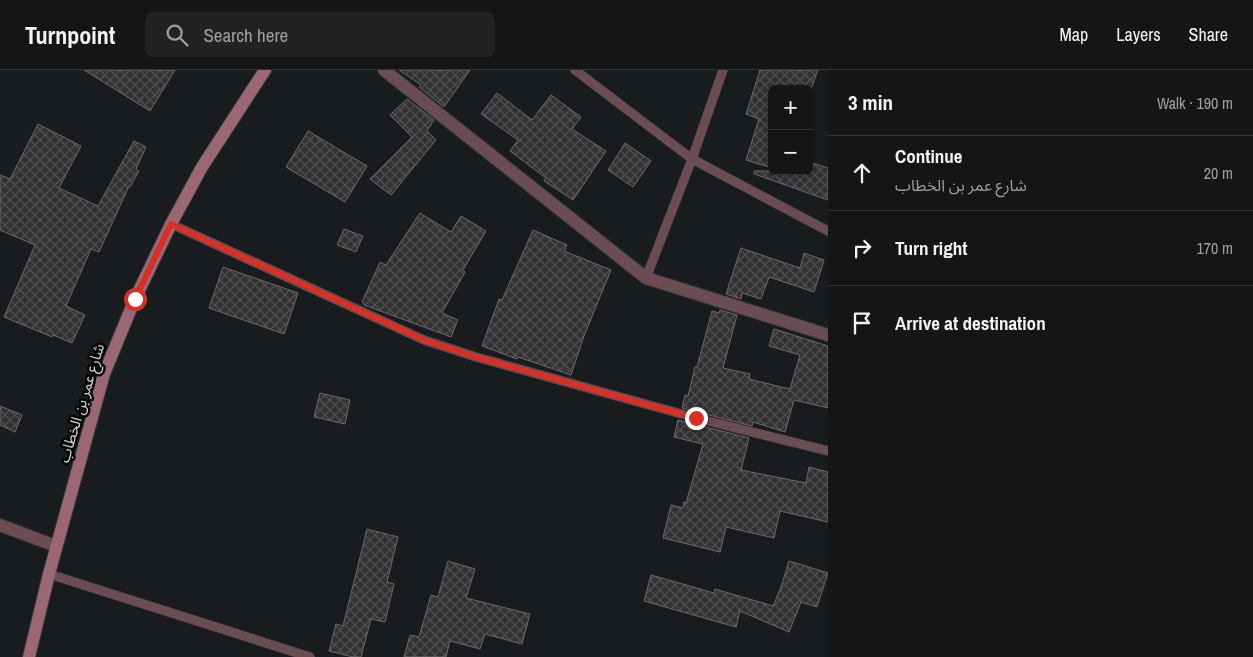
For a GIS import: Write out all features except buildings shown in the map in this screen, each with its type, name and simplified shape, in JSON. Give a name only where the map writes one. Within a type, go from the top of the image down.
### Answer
[{"type":"main road","name":"شارع عمر بن الخطاب","points":[[29,657],[56,546],[104,374],[135,299],[171,224],[202,167],[265,70]]},
{"type":"street","points":[[384,70],[646,278],[828,335]]},
{"type":"street","points":[[0,525],[56,546]]},
{"type":"lane","points":[[575,70],[692,159],[828,231]]},
{"type":"lane","points":[[646,278],[692,159],[723,70]]},
{"type":"lane","points":[[171,224],[424,340],[476,357],[696,418],[828,451]]},
{"type":"lane","points":[[49,574],[310,657]]},
{"type":"route","points":[[135,299],[171,224],[424,340],[476,357],[696,418]]}]
